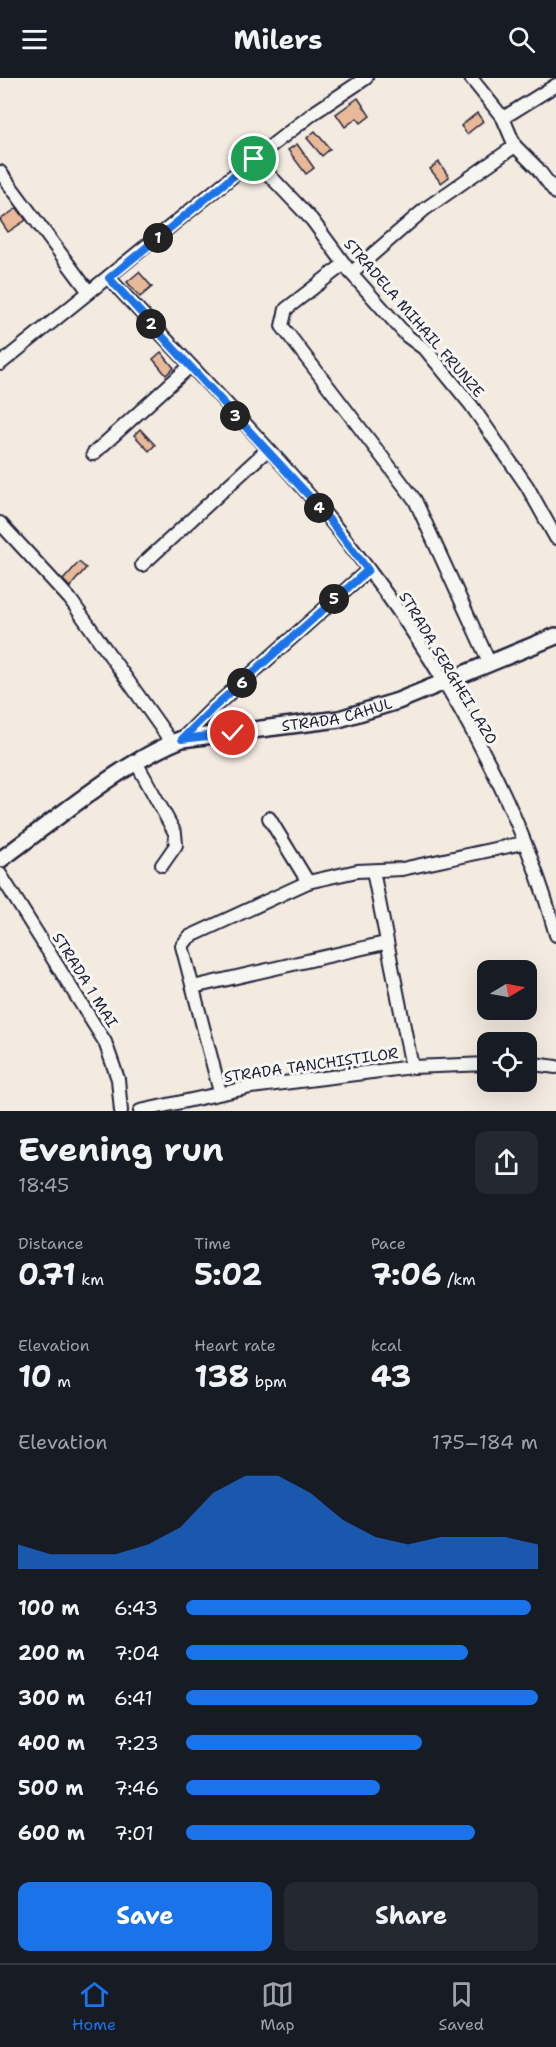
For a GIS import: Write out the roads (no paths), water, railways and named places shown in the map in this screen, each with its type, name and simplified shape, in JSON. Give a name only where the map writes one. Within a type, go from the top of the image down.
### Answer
[{"type":"main road","name":"STRADA CAHUL","points":[[0,860],[136,762],[177,741],[339,719],[380,707],[443,683],[556,636]]},
{"type":"street","points":[[0,364],[254,159],[315,112],[366,78]]},
{"type":"street","points":[[471,78],[503,118],[515,146],[537,168],[556,194]]},
{"type":"street","points":[[503,118],[556,85]]},
{"type":"street","points":[[490,664],[415,500],[282,326],[286,309],[348,268],[425,209],[515,146]]},
{"type":"street","name":"STRADELA MIHAIL FRUNZE","points":[[254,159],[312,220],[348,268],[407,336],[426,350],[471,405],[526,486],[556,538]]},
{"type":"street","points":[[1,174],[89,292]]},
{"type":"street","name":"STRADA SERGHEI LAZO","points":[[109,278],[320,508],[402,616],[469,726],[524,843],[556,935]]},
{"type":"street","points":[[93,454],[189,367]]},
{"type":"street","points":[[142,565],[267,450]]},
{"type":"street","points":[[0,523],[70,600],[177,741],[368,570]]},
{"type":"street","points":[[136,762],[175,833],[176,845],[162,865]]},
{"type":"street","points":[[269,818],[308,882]]},
{"type":"street","points":[[220,1092],[193,987],[184,941],[308,882],[357,871],[402,869],[524,843]]},
{"type":"street","points":[[373,871],[385,943],[412,1067]]},
{"type":"street","name":"STRADA 1 MAI","points":[[0,874],[105,1042],[118,1079],[121,1111]]},
{"type":"street","points":[[193,987],[385,943]]},
{"type":"street","name":"STRADA TANCHIȘTILOR","points":[[140,1111],[220,1092],[412,1067],[477,1064]]},
{"type":"street","points":[[537,1064],[556,1067]]}]
